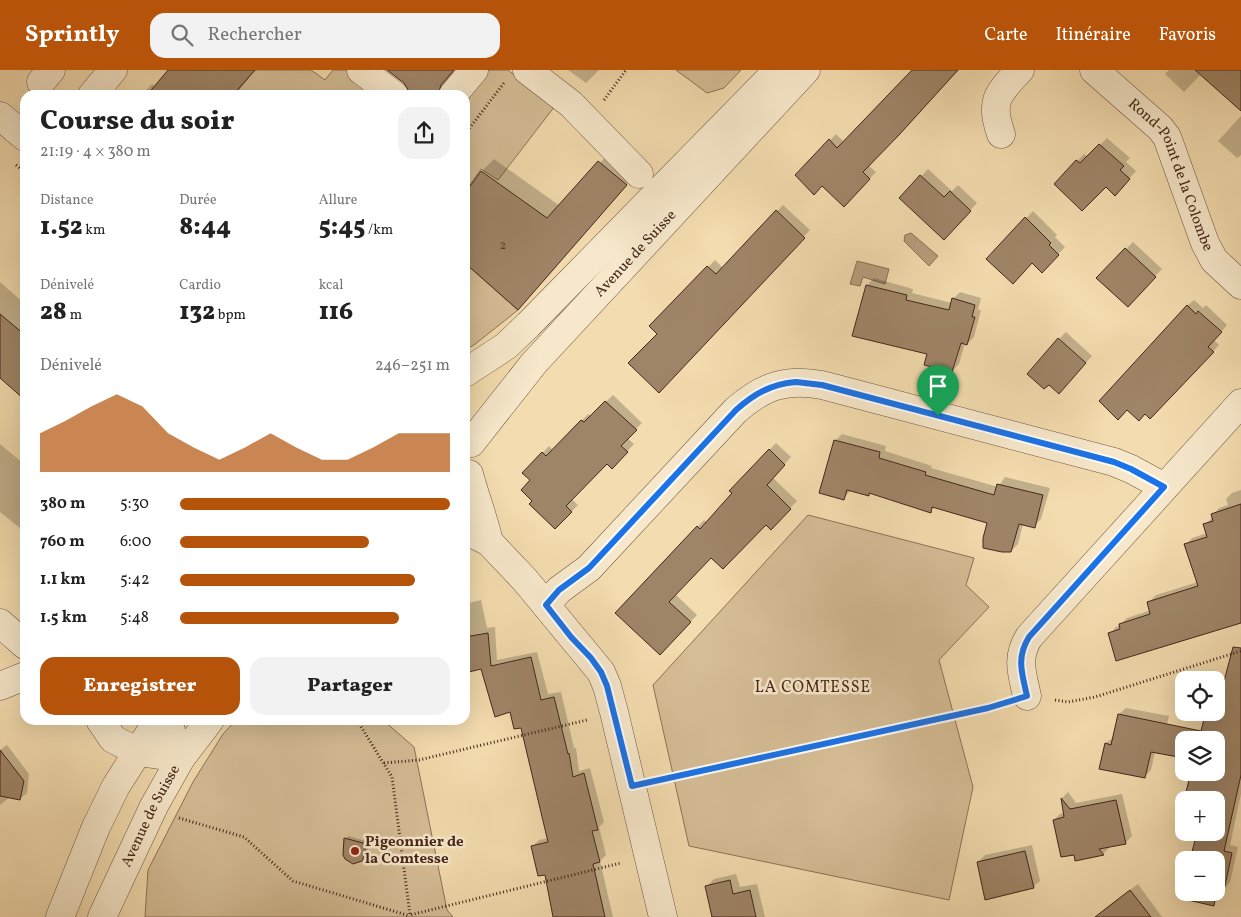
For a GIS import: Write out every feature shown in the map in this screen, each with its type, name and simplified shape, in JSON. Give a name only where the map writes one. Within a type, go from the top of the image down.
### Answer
[{"type":"street","points":[[96,90],[113,70]]},
{"type":"street","points":[[361,70],[387,90]]},
{"type":"street","points":[[457,90],[474,70]]},
{"type":"street","name":"Avenue de Suisse","points":[[470,370],[506,346],[528,325],[778,70]]},
{"type":"street","name":"Avenue de Suisse","points":[[470,431],[806,70]]},
{"type":"street","points":[[1001,134],[995,112],[996,102],[1000,91],[1020,70]]},
{"type":"street","name":"Rond-Point de la Colombe","points":[[1094,70],[1160,128],[1167,137],[1205,243],[1214,260],[1241,285]]},
{"type":"street","points":[[518,74],[571,104],[639,174]]},
{"type":"street","points":[[0,116],[20,133]]},
{"type":"street","points":[[546,605],[559,590],[589,568],[736,410],[750,397],[763,390],[785,383],[809,382],[822,385],[1114,462],[1164,487]]},
{"type":"street","points":[[1027,696],[1020,659],[1029,637],[1241,403]]},
{"type":"street","points":[[470,446],[472,458],[470,466]]},
{"type":"street","points":[[470,486],[490,542]]},
{"type":"street","points":[[470,532],[490,542],[546,605],[601,672],[614,712],[663,917]]},
{"type":"street","points":[[0,623],[20,641]]},
{"type":"street","points":[[0,686],[20,678]]},
{"type":"street","points":[[103,725],[113,739],[138,752],[181,758],[169,725]]},
{"type":"street","points":[[60,917],[96,827],[116,786],[155,725]]},
{"type":"street","name":"Avenue de Suisse","points":[[102,917],[144,824],[181,758],[206,725]]},
{"type":"street","points":[[116,887],[117,917]]},
{"type":"path","points":[[587,121],[626,70]]},
{"type":"path","points":[[470,128],[518,74]]},
{"type":"path","points":[[632,786],[988,708],[1027,696],[1068,702],[1095,697],[1241,651]]},
{"type":"path","points":[[384,763],[419,760],[614,712]]},
{"type":"path","points":[[360,725],[392,777],[410,916]]},
{"type":"path","points":[[171,816],[244,837],[294,881],[410,916],[648,856]]},
{"type":"shaded area","points":[[244,70],[311,70],[325,80],[333,70],[347,70],[373,90],[238,90],[250,76]]},
{"type":"shaded area","points":[[484,70],[508,70],[555,106],[498,180],[481,169],[470,185],[470,90]]},
{"type":"shaded area","points":[[676,70],[741,70],[724,88],[707,93]]},
{"type":"shaded area","points":[[911,233],[938,256],[929,266],[904,241],[905,235]]},
{"type":"shaded area","points":[[857,261],[889,269],[885,284],[863,277],[860,286],[850,284]]},
{"type":"shaded area","points":[[470,267],[518,310],[470,347]]},
{"type":"shaded area","points":[[808,515],[974,558],[966,585],[989,607],[939,660],[973,787],[949,900],[689,846],[653,685]]},
{"type":"shaded area","points":[[231,725],[389,725],[414,747],[447,910],[453,917],[145,917],[148,870],[193,782],[223,734]]},
{"type":"building","points":[[168,70],[255,70],[237,90],[151,90]]},
{"type":"building","points":[[387,70],[454,70],[441,85],[440,90],[408,90],[404,83]]},
{"type":"building","points":[[912,70],[958,70],[863,172],[870,179],[844,207],[822,186],[814,195],[795,175],[829,139],[837,148]]},
{"type":"building","points":[[1195,70],[1241,70],[1241,111]]},
{"type":"building","points":[[1099,144],[1124,166],[1120,170],[1130,179],[1115,196],[1106,187],[1082,211],[1054,184],[1076,160],[1080,163]]},
{"type":"building","points":[[598,161],[627,185],[518,310],[470,267],[470,186],[481,171],[547,218]]},
{"type":"building","points":[[920,175],[944,197],[950,191],[971,211],[944,240],[899,198]]},
{"type":"building","points":[[776,210],[805,238],[659,393],[628,363],[657,334],[649,326],[707,266],[716,274]]},
{"type":"building","points":[[1025,217],[1051,243],[1049,245],[1059,255],[1042,273],[1032,263],[1013,284],[986,259]]},
{"type":"building","points":[[1125,248],[1156,277],[1128,307],[1096,278]]},
{"type":"building","points":[[866,285],[907,295],[906,300],[949,310],[952,298],[975,305],[972,317],[975,317],[967,345],[961,343],[952,372],[924,365],[927,354],[852,336]]},
{"type":"building","points":[[1187,305],[1196,314],[1198,311],[1222,332],[1208,347],[1214,352],[1150,419],[1145,414],[1139,421],[1127,410],[1118,420],[1099,401]]},
{"type":"building","points":[[0,314],[20,331],[20,396],[0,378]]},
{"type":"building","points":[[1058,338],[1086,363],[1059,394],[1049,385],[1044,389],[1027,374]]},
{"type":"building","points":[[605,401],[637,430],[621,446],[628,452],[612,469],[607,464],[566,506],[572,512],[555,529],[529,504],[532,501],[521,490],[530,480],[522,473],[542,452],[546,456],[581,420],[584,422]]},
{"type":"building","points":[[834,440],[880,452],[879,458],[926,472],[925,475],[994,495],[997,484],[1043,495],[1035,528],[1019,524],[1011,552],[1002,552],[983,548],[983,538],[987,523],[932,507],[931,513],[869,493],[869,496],[847,490],[844,500],[819,493]]},
{"type":"building","points":[[769,449],[785,465],[767,485],[791,509],[771,530],[766,525],[723,569],[711,558],[669,602],[691,622],[660,655],[615,613],[697,526],[700,529],[732,493],[729,491]]},
{"type":"building","points":[[1241,504],[1241,623],[1116,661],[1108,633],[1120,629],[1119,624],[1150,614],[1147,602],[1198,586],[1184,544],[1207,537],[1203,524],[1213,521],[1211,514]]},
{"type":"building","points":[[488,633],[491,666],[531,657],[541,700],[554,697],[569,753],[573,777],[584,773],[598,830],[592,831],[600,862],[593,864],[605,917],[553,917],[545,875],[538,876],[531,846],[548,842],[521,728],[514,729],[510,712],[495,717],[481,669],[470,672],[470,636]]},
{"type":"building","points":[[1233,647],[1241,648],[1241,775],[1224,851],[1192,851],[1195,841],[1225,841],[1225,791],[1186,791],[1189,781],[1225,781],[1225,731],[1201,731],[1204,721],[1225,721],[1225,678]]},
{"type":"building","points":[[1118,714],[1201,731],[1175,731],[1175,756],[1151,752],[1145,778],[1099,769],[1105,743],[1111,745]]},
{"type":"building","points":[[0,750],[24,781],[20,800],[0,796]]},
{"type":"building","points":[[1061,798],[1070,809],[1116,800],[1126,844],[1099,849],[1104,855],[1075,861],[1074,855],[1061,857],[1053,820],[1064,817]]},
{"type":"building","name":"Pigeonnier de la Comtesse","points":[[344,838],[363,843],[366,852],[362,861],[353,864],[345,859],[343,855]]},
{"type":"building","points":[[1025,851],[1034,888],[985,900],[977,862]]},
{"type":"building","points":[[1225,851],[1232,853],[1225,885]]},
{"type":"building","points":[[730,880],[733,894],[750,890],[756,917],[712,917],[705,886]]},
{"type":"building","points":[[1130,890],[1151,917],[1095,917]]},
{"type":"building","points":[[1192,901],[1215,901],[1214,906]]},
{"type":"place","name":"Pigeonnier de la Comtesse","points":[[355,851]]},
{"type":"district","name":"LA COMTESSE","points":[[813,688]]},
{"type":"route","points":[[809,382],[938,416],[1114,462],[1164,487],[1029,637],[1020,659],[1027,696],[988,708],[632,786],[607,686],[601,672],[546,605],[559,590],[589,568],[736,410],[750,397],[763,390],[785,383],[809,382]]}]
